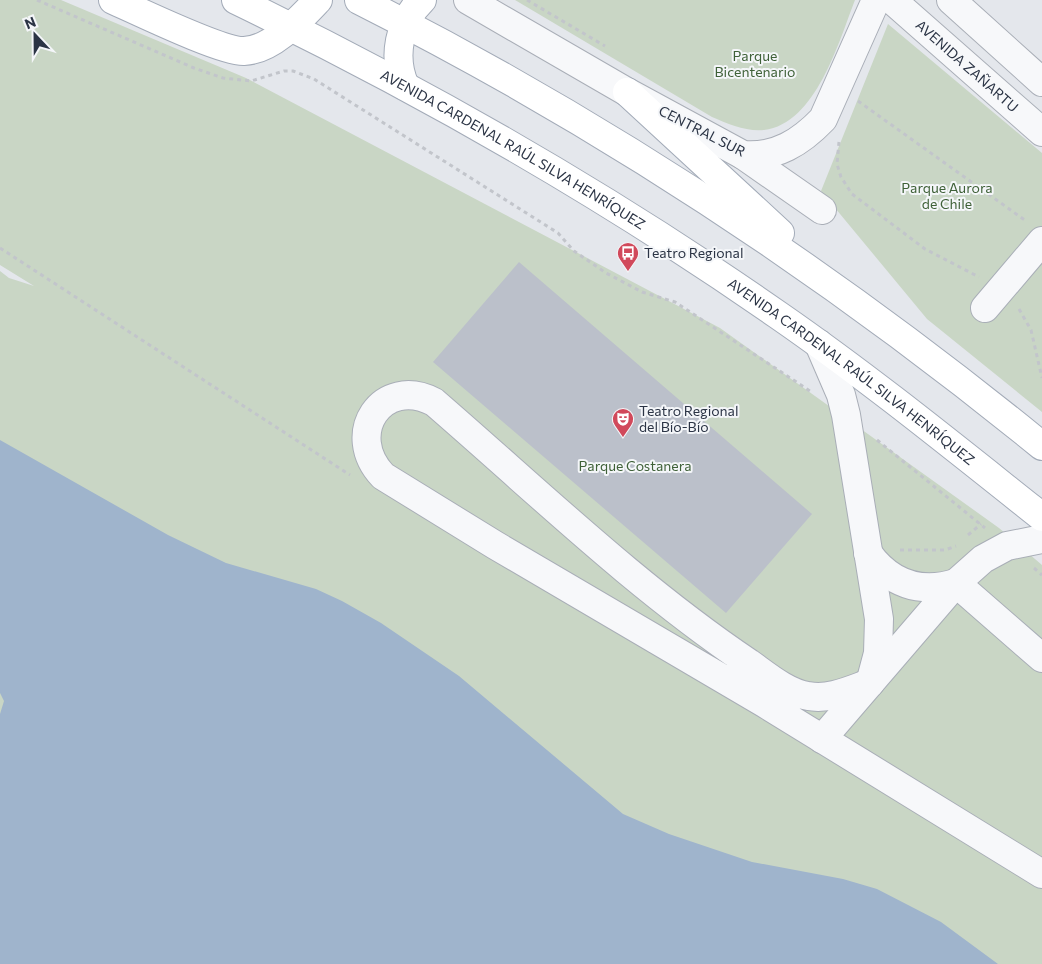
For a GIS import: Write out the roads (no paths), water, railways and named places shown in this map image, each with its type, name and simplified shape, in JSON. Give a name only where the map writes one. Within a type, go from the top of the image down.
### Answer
[{"type":"main road","points":[[113,0],[221,46],[243,51],[264,45],[293,26],[318,0]]},
{"type":"main road","name":"AVENIDA CARDENAL RAÚL SILVA HENRÍQUEZ","points":[[236,0],[293,26],[405,86],[543,164],[614,207],[726,279],[819,344],[957,448],[1042,517]]},
{"type":"main road","points":[[359,0],[406,24],[560,110],[651,164],[747,226],[938,362],[1042,446]]},
{"type":"main road","points":[[405,86],[397,60],[398,47],[406,24],[415,7],[422,0]]},
{"type":"main road","points":[[627,92],[746,200],[836,289]]},
{"type":"street","name":"CENTRAL SUR","points":[[468,0],[627,92],[743,155],[763,156],[774,153],[802,138],[823,119],[839,87],[876,0]]},
{"type":"street","name":"AVENIDA ZAÑARTU","points":[[892,0],[1042,132]]},
{"type":"street","points":[[951,0],[1042,82]]},
{"type":"street","points":[[743,155],[822,210]]},
{"type":"street","points":[[992,300],[1034,231]]},
{"type":"street","points":[[819,344],[841,394],[846,415],[879,619],[880,637],[870,683]]},
{"type":"street","points":[[870,683],[839,694],[808,696],[798,694],[775,681],[705,634],[434,402],[421,395],[399,396],[379,407],[370,419],[366,432],[368,455],[373,465],[383,476],[495,545],[822,738],[1042,874]]},
{"type":"street","points":[[822,738],[956,583],[983,558],[1007,546],[1042,539]]},
{"type":"street","points":[[868,553],[886,574],[910,586],[925,589],[956,583]]},
{"type":"street","points":[[956,583],[1042,658]]},
{"type":"water","points":[[0,440],[168,535],[226,563],[316,589],[381,623],[459,676],[623,814],[669,834],[752,862],[843,879],[877,889],[941,922],[998,964],[0,964],[0,714],[4,701],[0,693]]},
{"type":"place","name":"Teatro Regional","points":[[628,272]]},
{"type":"place","name":"Teatro Regional del Bío-Bío","points":[[623,438]]},
{"type":"park label","name":"Parque Bicentenario","points":[[755,64]]},
{"type":"park label","name":"Parque Aurora de Chile","points":[[947,196]]},
{"type":"park label","name":"Parque Costanera","points":[[635,466]]}]
